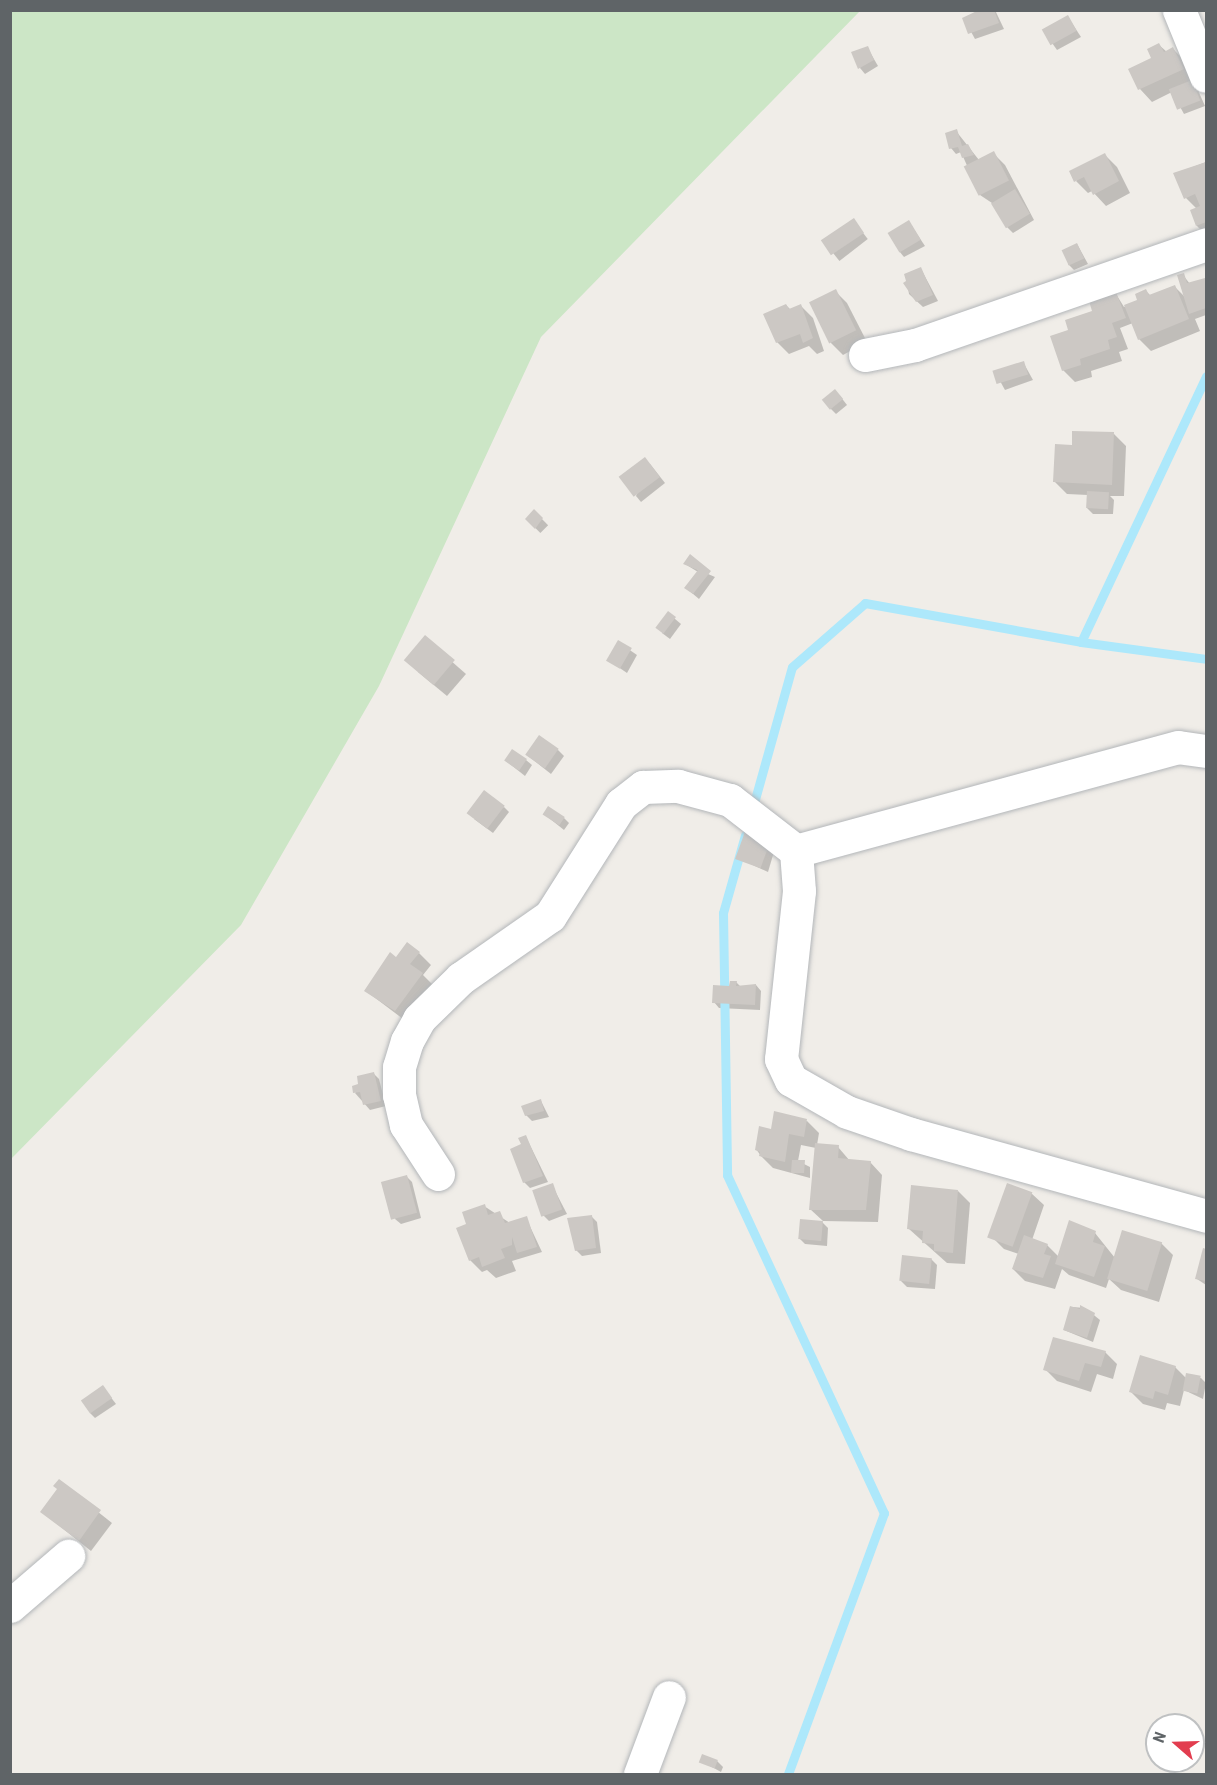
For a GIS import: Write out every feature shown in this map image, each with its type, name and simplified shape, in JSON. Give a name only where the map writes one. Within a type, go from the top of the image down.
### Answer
[{"type":"street","points":[[1179,10],[1206,76]]},
{"type":"street","points":[[865,355],[915,345],[1206,244]]},
{"type":"street","points":[[796,851],[1178,747],[1206,751]]},
{"type":"street","points":[[438,1174],[406,1125],[404,1115],[399,1067],[407,1041],[419,1019],[461,978],[550,916],[621,804],[644,788],[678,786],[730,800],[796,851],[799,891],[781,1059],[791,1080],[847,1112],[911,1134],[1206,1216]]},
{"type":"street","points":[[10,1606],[68,1556]]},
{"type":"street","points":[[640,1774],[669,1697]]},
{"type":"green space","points":[[11,10],[860,11],[541,337],[379,686],[241,925],[12,1158],[11,1174]]},
{"type":"building","points":[[979,10],[994,10],[999,23],[968,34],[962,18]]},
{"type":"building","points":[[1068,15],[1077,31],[1050,45],[1042,30]]},
{"type":"building","points":[[1159,43],[1164,52],[1173,47],[1184,69],[1138,90],[1128,69],[1151,58],[1147,49]]},
{"type":"building","points":[[868,46],[874,60],[858,69],[851,52]]},
{"type":"building","points":[[1192,80],[1200,100],[1177,110],[1169,89]]},
{"type":"building","points":[[957,129],[962,146],[968,144],[974,155],[962,158],[958,147],[949,149],[945,133]]},
{"type":"building","points":[[994,151],[1009,180],[979,196],[964,166]]},
{"type":"building","points":[[1105,153],[1119,181],[1093,195],[1084,177],[1074,182],[1069,171]]},
{"type":"building","points":[[1206,162],[1206,222],[1196,226],[1190,210],[1200,206],[1195,194],[1184,199],[1173,173]]},
{"type":"building","points":[[1015,189],[1030,214],[1006,228],[991,203]]},
{"type":"building","points":[[854,218],[864,233],[831,255],[821,240]]},
{"type":"building","points":[[909,220],[921,240],[899,253],[888,233]]},
{"type":"building","points":[[1077,243],[1084,258],[1069,266],[1062,250]]},
{"type":"building","points":[[921,267],[933,295],[916,302],[903,283],[906,281],[904,274]]},
{"type":"building","points":[[1184,273],[1187,283],[1205,278],[1206,308],[1189,314],[1177,275]]},
{"type":"building","points":[[1175,285],[1189,319],[1138,340],[1124,305],[1137,300],[1135,294],[1146,289],[1149,295]]},
{"type":"building","points":[[836,289],[856,330],[829,343],[809,302]]},
{"type":"building","points":[[1116,292],[1126,318],[1112,323],[1117,337],[1108,340],[1110,349],[1080,359],[1081,365],[1062,371],[1050,336],[1068,330],[1065,320],[1092,311],[1089,301]]},
{"type":"building","points":[[786,304],[789,309],[801,304],[813,338],[803,343],[800,334],[776,343],[763,314]]},
{"type":"building","points":[[1024,361],[1028,374],[997,384],[992,371]]},
{"type":"building","points":[[835,389],[843,399],[830,410],[822,400]]},
{"type":"building","points":[[1072,431],[1114,432],[1112,485],[1053,482],[1055,444],[1072,445]]},
{"type":"building","points":[[645,457],[660,477],[634,497],[619,477]]},
{"type":"building","points":[[1087,491],[1109,492],[1108,509],[1086,508]]},
{"type":"building","points":[[534,509],[543,518],[535,529],[525,519]]},
{"type":"building","points":[[690,554],[711,571],[693,594],[684,588],[698,570],[683,564]]},
{"type":"building","points":[[668,611],[676,617],[663,634],[655,628]]},
{"type":"building","points":[[425,635],[455,660],[434,685],[404,660]]},
{"type":"building","points":[[618,640],[632,648],[620,669],[606,661]]},
{"type":"building","points":[[539,735],[559,749],[545,768],[525,755]]},
{"type":"building","points":[[512,749],[527,759],[519,771],[504,761]]},
{"type":"building","points":[[484,790],[505,806],[487,829],[467,813]]},
{"type":"building","points":[[548,806],[565,817],[559,825],[543,814]]},
{"type":"building","points":[[746,829],[771,838],[760,868],[735,859]]},
{"type":"building","points":[[407,942],[420,952],[410,964],[423,973],[395,1011],[364,991],[390,952],[396,957]]},
{"type":"building","points":[[730,981],[737,981],[736,986],[756,984],[755,1005],[712,1003],[713,985],[729,986]]},
{"type":"building","points":[[374,1072],[381,1101],[363,1105],[360,1092],[353,1093],[352,1086],[358,1084],[357,1076]]},
{"type":"building","points":[[541,1099],[544,1111],[525,1116],[521,1106]]},
{"type":"building","points":[[774,1111],[807,1119],[804,1137],[789,1134],[785,1162],[759,1156],[760,1152],[755,1150],[759,1126],[771,1129]]},
{"type":"building","points":[[526,1135],[543,1176],[523,1183],[510,1149],[521,1144],[518,1138]]},
{"type":"building","points":[[815,1143],[839,1145],[838,1158],[871,1161],[866,1210],[809,1210]]},
{"type":"building","points":[[792,1160],[805,1160],[804,1173],[791,1173]]},
{"type":"building","points":[[407,1175],[417,1213],[391,1220],[381,1182]]},
{"type":"building","points":[[553,1183],[562,1209],[541,1217],[532,1190]]},
{"type":"building","points":[[1007,1183],[1032,1192],[1013,1247],[987,1238]]},
{"type":"building","points":[[911,1185],[958,1190],[953,1253],[934,1251],[934,1244],[922,1243],[923,1231],[907,1229]]},
{"type":"building","points":[[485,1204],[488,1215],[500,1211],[505,1223],[527,1216],[537,1247],[517,1253],[512,1237],[512,1245],[501,1249],[505,1258],[482,1267],[479,1257],[469,1261],[456,1228],[466,1224],[462,1212]]},
{"type":"building","points":[[592,1215],[596,1248],[575,1251],[567,1218]]},
{"type":"building","points":[[800,1219],[823,1221],[821,1241],[798,1239]]},
{"type":"building","points":[[1069,1220],[1096,1231],[1093,1242],[1105,1246],[1094,1277],[1055,1264]]},
{"type":"building","points":[[1122,1230],[1162,1242],[1147,1291],[1107,1279]]},
{"type":"building","points":[[1024,1235],[1048,1244],[1044,1254],[1051,1256],[1043,1278],[1012,1269]]},
{"type":"building","points":[[1203,1248],[1206,1249],[1206,1281],[1195,1279]]},
{"type":"building","points":[[902,1255],[932,1258],[929,1284],[899,1281]]},
{"type":"building","points":[[1080,1305],[1095,1313],[1087,1338],[1063,1330],[1070,1306],[1080,1309]]},
{"type":"building","points":[[1053,1337],[1106,1351],[1101,1367],[1085,1363],[1079,1381],[1043,1370]]},
{"type":"building","points":[[1140,1355],[1176,1366],[1168,1395],[1155,1391],[1153,1399],[1129,1392]]},
{"type":"building","points":[[1186,1373],[1201,1376],[1197,1394],[1183,1391]]},
{"type":"building","points":[[103,1385],[112,1398],[90,1414],[81,1400]]},
{"type":"building","points":[[59,1479],[101,1510],[79,1541],[40,1512],[57,1489],[53,1486]]},
{"type":"building","points":[[702,1754],[718,1760],[715,1768],[699,1762]]},
{"type":"waterway","points":[[1081,642],[1206,376]]},
{"type":"waterway","points":[[752,810],[792,667],[865,603],[1081,642],[1206,659]]},
{"type":"waterway","points":[[745,835],[723,913],[727,1175],[884,1513],[788,1774]]}]
